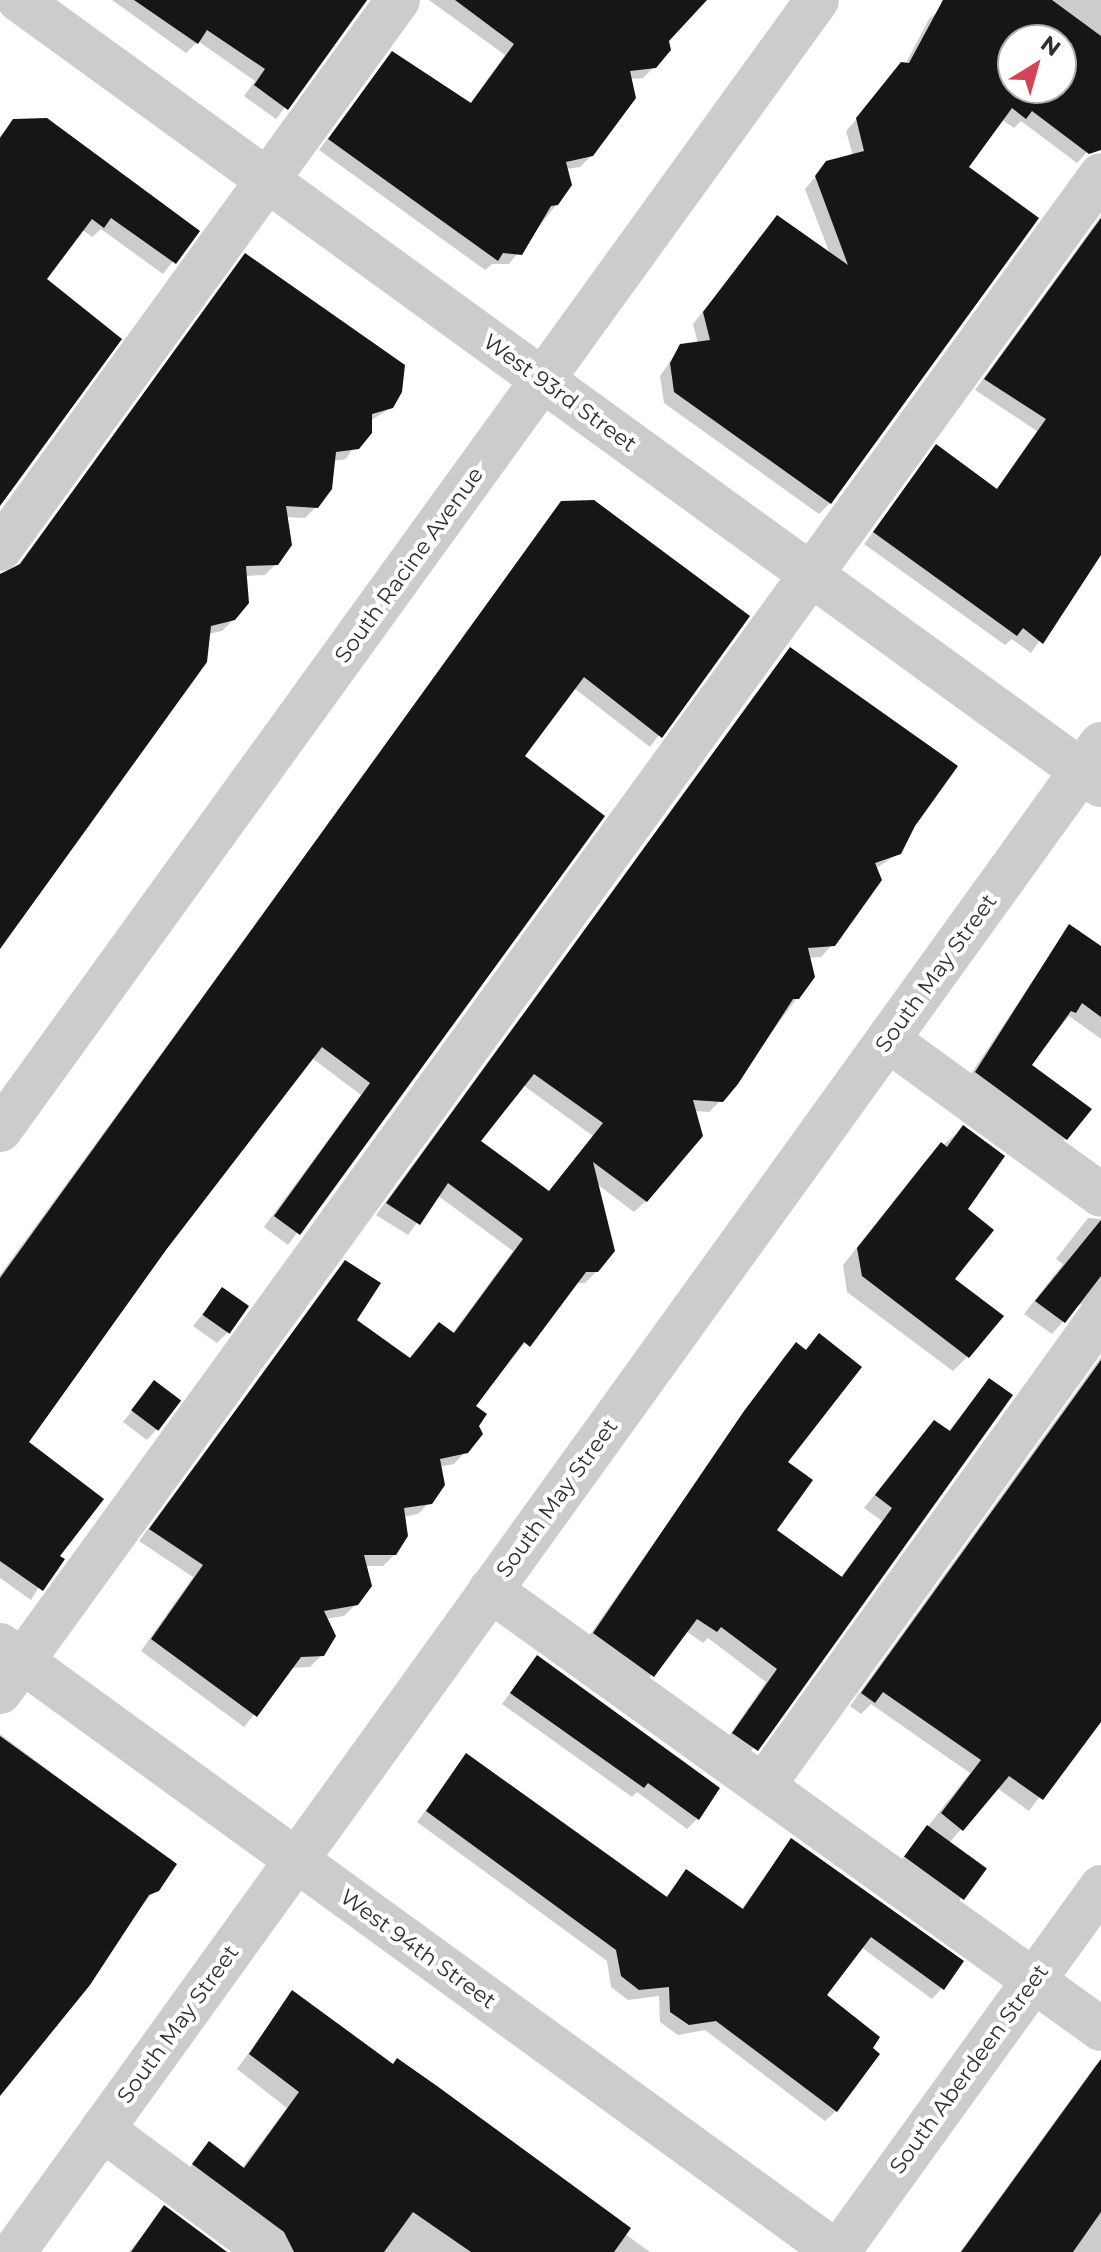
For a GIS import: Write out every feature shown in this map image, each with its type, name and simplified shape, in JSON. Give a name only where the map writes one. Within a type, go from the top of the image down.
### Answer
[{"type":"street","name":"West 93rd Street","points":[[19,0],[811,575],[1095,767]]},
{"type":"street","points":[[0,549],[398,0]]},
{"type":"street","name":"South Racine Avenue","points":[[0,1130],[817,0]]},
{"type":"street","points":[[7,1666],[811,575],[1101,175]]},
{"type":"street","name":"South May Street","points":[[14,2252],[888,1040],[1095,767]]},
{"type":"street","points":[[888,1040],[1101,1195]]},
{"type":"street","points":[[763,1786],[1101,1316]]},
{"type":"street","points":[[490,1590],[1101,2029]]},
{"type":"street","name":"West 94th Street","points":[[7,1666],[296,1860],[837,2252]]},
{"type":"street","name":"South Aberdeen Street","points":[[837,2252],[1101,1887]]},
{"type":"street","points":[[102,2129],[269,2252]]},
{"type":"building","points":[[134,0],[367,0],[288,110],[254,85],[265,69],[207,30],[198,44]]},
{"type":"building","points":[[455,0],[707,0],[669,41],[671,50],[656,68],[630,71],[636,98],[593,156],[566,162],[572,185],[558,205],[551,206],[522,255],[503,253],[498,261],[328,139],[392,51],[471,103],[514,44]]},
{"type":"building","points":[[943,0],[1052,0],[1101,36],[1101,150],[1089,154],[1032,111],[1026,119],[1012,108],[969,167],[1039,218],[831,504],[674,392],[670,363],[680,344],[710,340],[703,312],[777,215],[848,265],[815,176],[826,161],[864,151],[856,118],[901,62],[909,63]]},
{"type":"building","points":[[47,118],[200,231],[176,264],[111,218],[104,228],[92,219],[47,279],[122,339],[0,506],[0,138],[13,119]]},
{"type":"building","points":[[1101,218],[1101,555],[1043,644],[1023,628],[1017,636],[873,532],[936,444],[997,489],[1046,419],[984,379]]},
{"type":"building","points":[[245,253],[405,365],[402,392],[393,408],[372,414],[372,433],[359,449],[336,452],[332,489],[318,508],[286,506],[292,545],[278,565],[246,566],[249,603],[235,620],[211,626],[207,662],[0,949],[0,574],[20,564]]},
{"type":"building","points":[[594,500],[750,616],[662,738],[584,677],[525,756],[605,816],[300,1235],[274,1216],[370,1083],[322,1047],[166,1250],[29,1442],[104,1499],[60,1556],[65,1559],[43,1591],[0,1561],[0,1278],[561,501]]},
{"type":"building","points":[[790,647],[958,766],[915,826],[901,854],[875,863],[882,880],[835,946],[808,948],[815,977],[799,999],[793,999],[738,1084],[723,1102],[693,1100],[703,1136],[647,1202],[593,1162],[615,1251],[598,1272],[586,1272],[530,1347],[524,1342],[476,1406],[487,1414],[479,1426],[483,1434],[468,1453],[440,1459],[445,1485],[432,1504],[404,1508],[408,1536],[396,1555],[364,1555],[372,1586],[358,1605],[324,1611],[336,1636],[324,1656],[301,1657],[257,1717],[151,1639],[203,1565],[149,1529],[345,1260],[381,1283],[357,1320],[410,1358],[439,1322],[454,1333],[523,1239],[448,1183],[420,1225],[386,1203]],"holes":[[[534,1074],[603,1123],[549,1191],[481,1141]]]},
{"type":"building","points":[[1069,924],[1101,946],[1101,1017],[1082,1003],[1076,1013],[1071,1011],[1032,1065],[1092,1109],[1067,1140],[975,1072]]},
{"type":"building","points":[[963,1125],[1005,1156],[968,1209],[994,1230],[955,1279],[1004,1316],[969,1358],[862,1276],[857,1248],[941,1142],[947,1147]]},
{"type":"building","points":[[1101,1220],[1101,1276],[1065,1323],[1035,1301]]},
{"type":"building","points":[[222,1287],[249,1306],[230,1334],[202,1315]]},
{"type":"building","points":[[819,1333],[862,1367],[788,1462],[813,1480],[777,1530],[842,1577],[892,1508],[875,1495],[934,1420],[950,1431],[989,1378],[1013,1395],[758,1751],[732,1733],[777,1669],[721,1627],[717,1632],[697,1619],[654,1677],[593,1633],[744,1411],[796,1342],[806,1350]]},
{"type":"building","points":[[1101,1360],[1101,1722],[1043,1800],[1009,1776],[963,1831],[941,1813],[981,1760],[883,1692],[875,1703],[861,1693]]},
{"type":"building","points":[[154,1380],[181,1400],[158,1431],[131,1410]]},
{"type":"building","points":[[537,1655],[720,1788],[699,1820],[648,1783],[644,1788],[510,1693]]},
{"type":"building","points":[[0,1736],[177,1864],[159,1891],[149,1895],[90,1985],[0,2096]]},
{"type":"building","points":[[466,1753],[667,1897],[686,1869],[743,1909],[791,1838],[964,1961],[944,1990],[871,1937],[827,1995],[880,2037],[873,2048],[880,2054],[837,2112],[716,2021],[689,2025],[670,2012],[669,1987],[639,1990],[621,1976],[616,1950],[426,1811]]},
{"type":"building","points":[[927,1825],[987,1868],[964,1900],[904,1857]]},
{"type":"building","points":[[292,1990],[393,2064],[397,2058],[437,2086],[631,2228],[614,2252],[471,2252],[413,2212],[384,2252],[294,2252],[284,2232],[192,2164],[209,2141],[244,2168],[299,2092],[249,2054]]},
{"type":"building","points":[[1101,2059],[1101,2212],[1073,2252],[961,2252]]},
{"type":"building","points":[[164,2205],[227,2252],[131,2252]]}]
